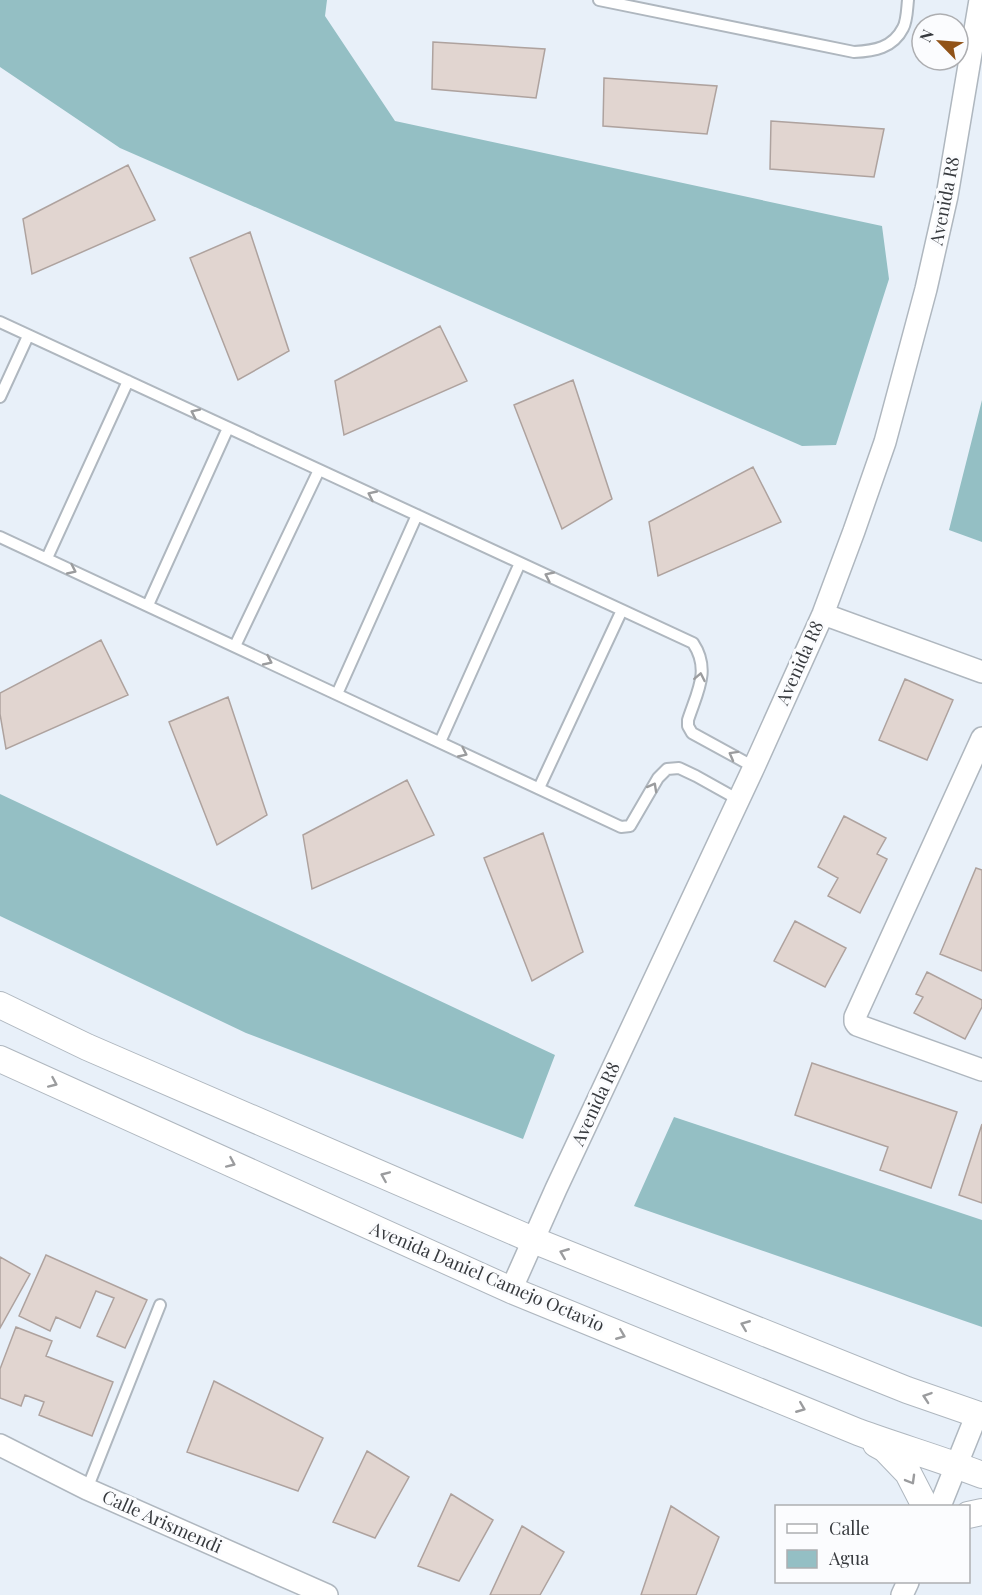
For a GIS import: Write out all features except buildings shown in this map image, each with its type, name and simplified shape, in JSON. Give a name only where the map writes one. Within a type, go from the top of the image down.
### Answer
[{"type":"street","name":"Avenida R8","points":[[511,1290],[823,614],[885,442],[926,289],[947,195],[980,0]]},
{"type":"street","points":[[823,614],[982,672]]},
{"type":"street","points":[[982,738],[855,1017],[857,1025],[982,1070]]},
{"type":"street","points":[[0,1005],[87,1047],[533,1240],[907,1390],[979,1415],[940,1505]]},
{"type":"street","name":"Avenida Daniel Camejo Octavio","points":[[0,1059],[511,1290],[858,1432],[982,1475]]},
{"type":"street","points":[[858,1432],[885,1449],[908,1473],[924,1505]]},
{"type":"street","name":"Calle Arismendi","points":[[0,1444],[87,1489],[327,1595]]},
{"type":"lane","points":[[599,0],[854,52],[876,51],[894,41],[904,27],[908,0]]},
{"type":"lane","points":[[0,322],[693,643],[701,659],[703,672],[688,726],[692,733],[754,767]]},
{"type":"lane","points":[[0,397],[28,336]]},
{"type":"lane","points":[[47,558],[128,381]]},
{"type":"lane","points":[[148,605],[228,428]]},
{"type":"lane","points":[[235,646],[319,470]]},
{"type":"lane","points":[[337,694],[417,515]]},
{"type":"lane","points":[[0,537],[621,826],[630,826],[658,778],[667,770],[679,768],[739,800]]},
{"type":"lane","points":[[440,742],[520,563]]},
{"type":"lane","points":[[539,788],[622,610]]},
{"type":"lane","points":[[87,1489],[160,1305]]},
{"type":"water","points":[[0,0],[327,0],[325,16],[395,121],[882,226],[889,279],[836,445],[802,446],[120,148],[0,67]]},
{"type":"water","points":[[982,400],[982,542],[949,530]]},
{"type":"water","points":[[0,794],[555,1055],[523,1139],[246,1033],[0,916]]},
{"type":"water","points":[[674,1117],[982,1220],[982,1327],[634,1206]]}]
